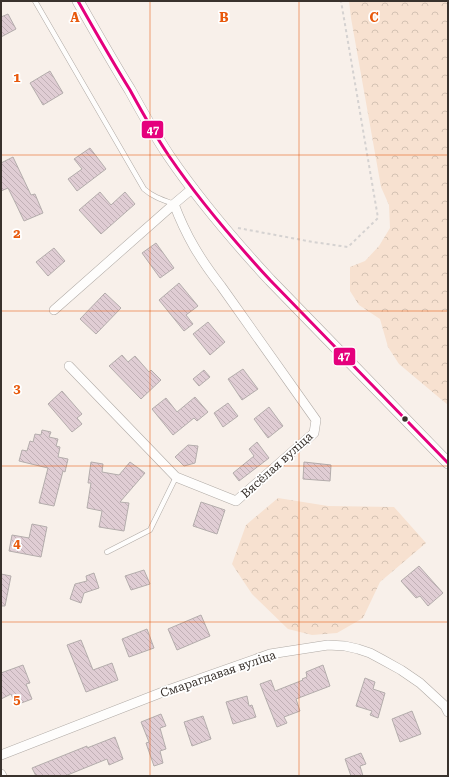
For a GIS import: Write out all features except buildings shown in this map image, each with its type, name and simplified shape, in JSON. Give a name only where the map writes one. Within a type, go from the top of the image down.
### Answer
[{"type":"street","points":[[78,1],[140,109],[169,155],[222,225],[243,251],[270,280],[448,463]]},
{"type":"street","points":[[54,310],[193,188]]},
{"type":"street","name":"Вясёлая вуліца","points":[[69,366],[176,477],[236,501],[314,433],[316,420],[204,264],[181,223],[174,204]]},
{"type":"street","name":"Смарагдавая вуліца","points":[[1,755],[168,690],[270,654],[328,645],[345,646],[370,653],[402,670],[420,683],[445,706],[448,712]]},
{"type":"lane","points":[[35,1],[144,189],[157,198],[174,204]]},
{"type":"lane","points":[[107,552],[150,530],[176,477]]},
{"type":"path","points":[[222,225],[348,247],[378,218],[341,1]]},
{"type":"green space","points":[[349,1],[448,1],[448,405],[399,364],[388,347],[380,319],[359,305],[350,291],[350,267],[365,261],[379,246],[390,228],[389,205],[381,187]]},
{"type":"green space","points":[[278,498],[328,506],[394,507],[426,543],[380,582],[363,618],[337,633],[312,635],[288,629],[252,594],[232,564],[246,525]]},
{"type":"transit line","name":"47","points":[[78,1],[169,156],[205,204],[270,280],[448,463]]}]
